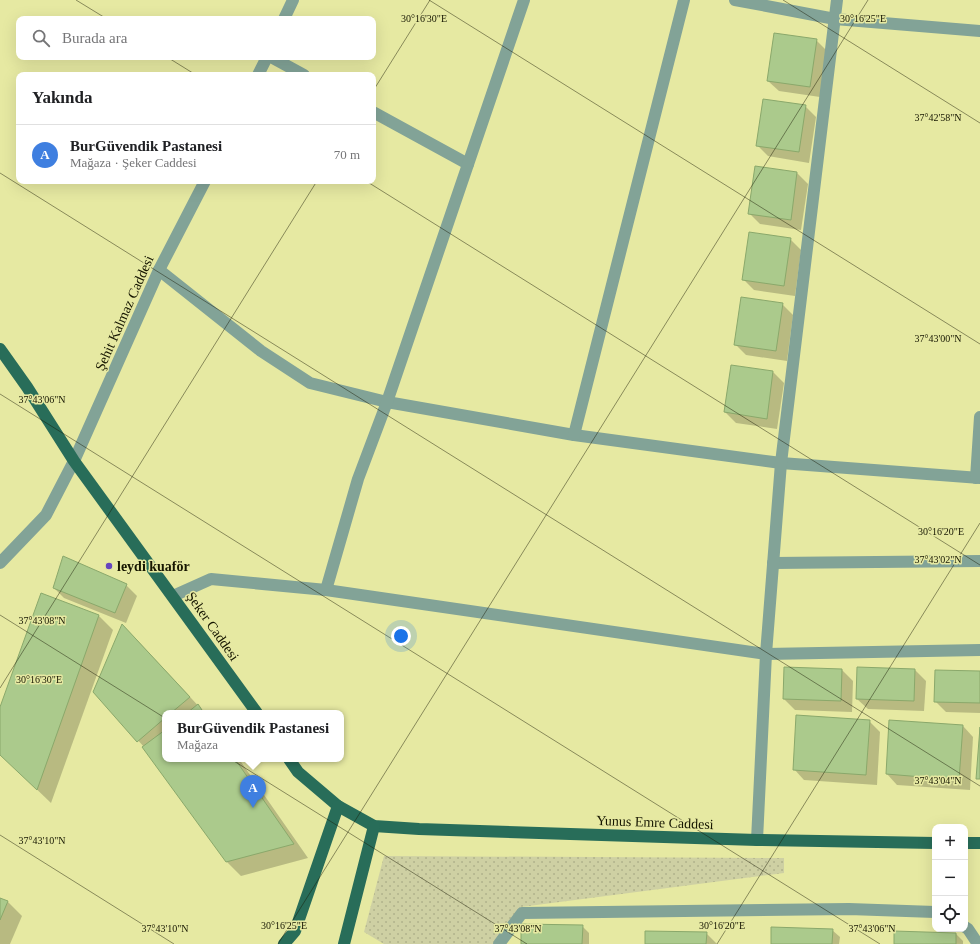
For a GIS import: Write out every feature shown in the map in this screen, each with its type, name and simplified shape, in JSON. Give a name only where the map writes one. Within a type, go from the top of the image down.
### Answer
[{"type":"main road","name":"Şeker Caddesi","points":[[0,349],[74,461],[255,710]]},
{"type":"main road","points":[[291,762],[298,772],[338,806],[374,826],[344,944]]},
{"type":"main road","points":[[284,944],[295,931],[338,806]]},
{"type":"main road","name":"Yunus Emre Caddesi","points":[[374,826],[419,829],[757,840],[932,843]]},
{"type":"main road","points":[[968,843],[980,844]]},
{"type":"street","points":[[285,16],[293,0]]},
{"type":"street","points":[[326,590],[358,479],[387,402],[524,0]]},
{"type":"street","points":[[574,435],[684,0]]},
{"type":"street","points":[[734,0],[835,19],[980,31]]},
{"type":"street","points":[[757,840],[766,654],[781,463],[837,0]]},
{"type":"street","points":[[260,72],[266,60]]},
{"type":"street","points":[[276,60],[298,72]]},
{"type":"street","points":[[376,114],[468,164]]},
{"type":"street","name":"Şehit Kalmaz Caddesi","points":[[0,563],[46,515],[74,461],[159,270],[203,184]]},
{"type":"street","points":[[159,270],[261,351],[310,382],[387,402],[574,435],[781,463],[978,478],[980,417]]},
{"type":"street","points":[[773,563],[980,561]]},
{"type":"street","points":[[173,596],[211,579],[326,590],[766,654],[980,650]]},
{"type":"street","points":[[499,944],[522,913],[849,909],[932,912]]},
{"type":"street","points":[[968,929],[978,944]]},
{"type":"green space","points":[[384,856],[784,858],[784,873],[521,907],[493,944],[384,944],[364,932]]},
{"type":"building","points":[[774,33],[817,39],[810,87],[767,81]]},
{"type":"building","points":[[763,99],[806,105],[799,152],[756,146]]},
{"type":"building","points":[[755,166],[797,172],[791,220],[748,214]]},
{"type":"building","points":[[749,232],[791,238],[784,286],[742,280]]},
{"type":"building","points":[[741,297],[783,303],[776,351],[734,345]]},
{"type":"building","points":[[731,365],[773,371],[767,419],[724,412]]},
{"type":"building","points":[[63,556],[127,584],[115,613],[53,588]]},
{"type":"building","points":[[41,593],[99,615],[37,790],[0,755],[0,707]]},
{"type":"building","points":[[122,624],[190,697],[175,710],[162,710],[162,721],[137,742],[93,692]]},
{"type":"building","points":[[784,667],[842,669],[841,701],[783,699]]},
{"type":"building","points":[[857,667],[915,669],[914,701],[856,699]]},
{"type":"building","points":[[935,670],[980,671],[980,703],[934,702]]},
{"type":"building","points":[[198,704],[202,710],[191,710]]},
{"type":"building","points":[[796,715],[870,720],[866,775],[793,770]]},
{"type":"building","points":[[889,720],[963,725],[959,780],[886,774]]},
{"type":"building","points":[[980,727],[980,779],[976,779]]},
{"type":"building","points":[[162,732],[162,762],[237,762],[294,844],[226,862],[142,747]]},
{"type":"building","points":[[0,898],[8,901],[0,920]]},
{"type":"building","points":[[521,924],[583,925],[582,944],[521,944]]},
{"type":"building","points":[[771,927],[833,929],[832,944],[771,944]]},
{"type":"building","points":[[645,931],[707,932],[706,944],[645,944]]},
{"type":"building","points":[[894,931],[956,933],[956,944],[894,944]]},
{"type":"place","name":"leydi kuaför","points":[[109,566]]},
{"type":"place","name":"BurGüvendik Pastanesi","points":[[253,808]]}]
